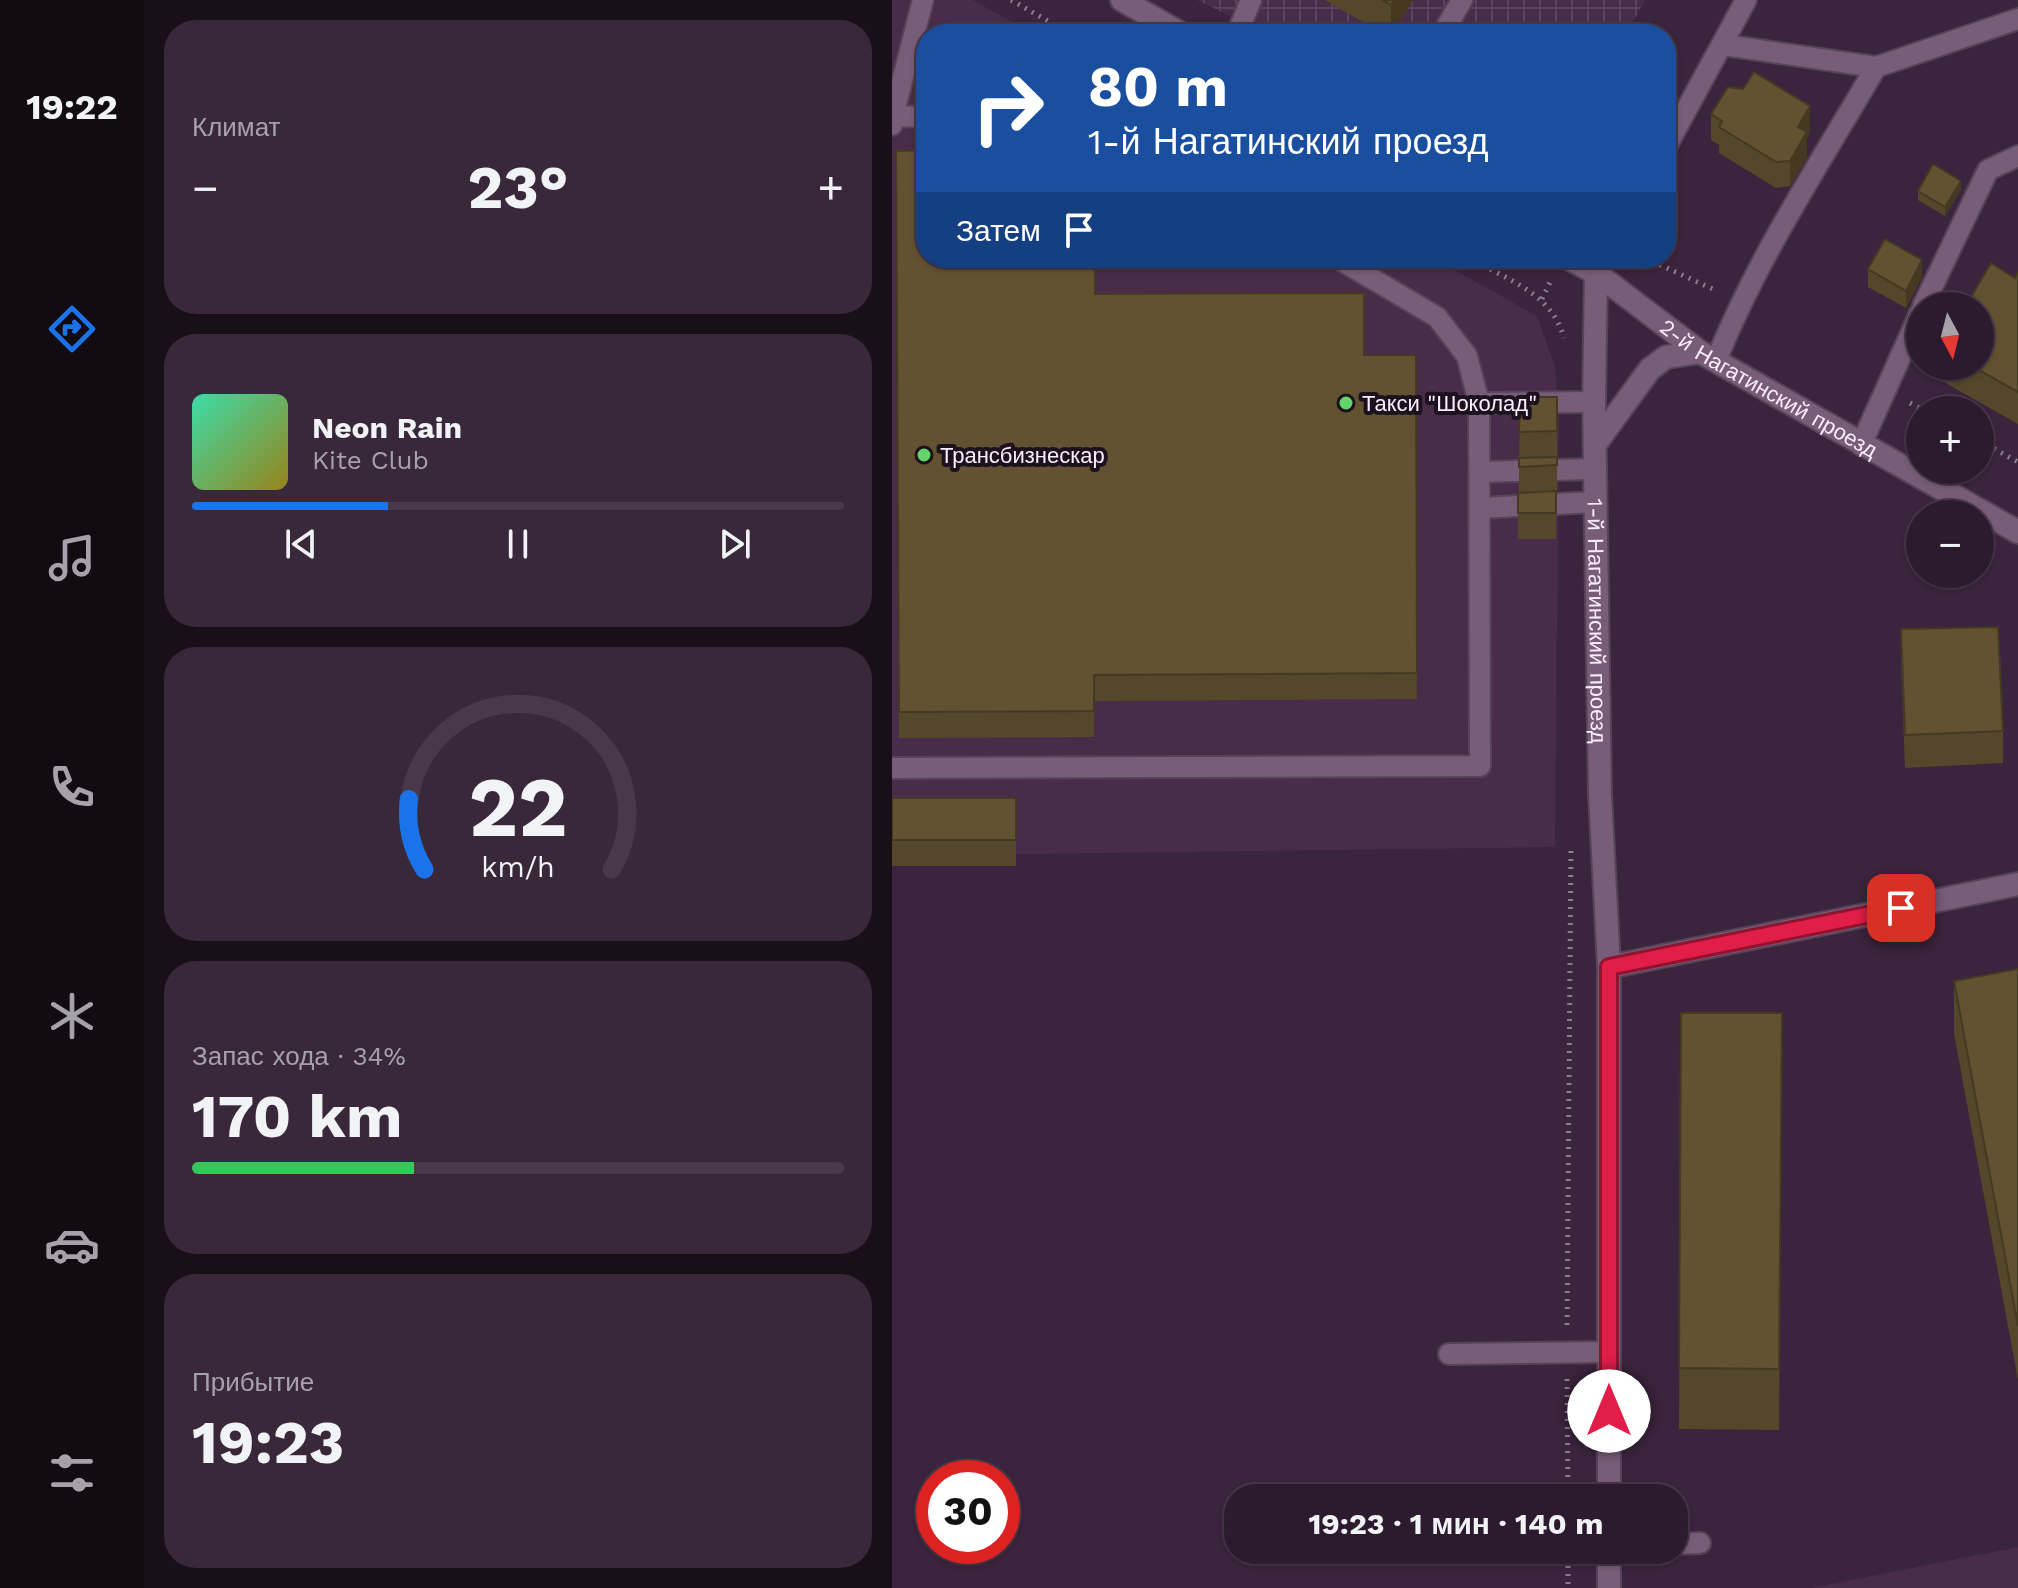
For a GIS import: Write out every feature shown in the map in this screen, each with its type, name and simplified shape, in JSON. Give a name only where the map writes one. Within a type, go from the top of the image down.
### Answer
[{"type":"street","points":[[1122,0],[1164,24]]},
{"type":"street","name":"1-й Нагатинский проезд","points":[[1599,268],[1594,402],[1600,795],[1609,967],[1609,1484]]},
{"type":"street","name":"2-й Нагатинский проезд","points":[[1603,268],[1708,357],[2018,532]]},
{"type":"street","points":[[1596,443],[1650,369],[1666,357],[1708,357]]},
{"type":"street","points":[[1609,967],[2018,884]]},
{"type":"street","points":[[1609,1564],[1609,1588]]},
{"type":"lane","points":[[917,24],[923,0]]},
{"type":"lane","points":[[1241,24],[1251,0]]},
{"type":"lane","points":[[1448,24],[1462,0]]},
{"type":"lane","points":[[1676,129],[1746,0]]},
{"type":"lane","points":[[1724,45],[1876,67],[2018,19]]},
{"type":"lane","points":[[916,28],[893,121],[916,118]]},
{"type":"lane","points":[[1708,357],[1743,303],[1876,67]]},
{"type":"lane","points":[[1930,292],[1988,170],[2018,156]]},
{"type":"lane","points":[[892,768],[1480,766],[1479,403],[1467,356],[1437,317],[1354,268]]},
{"type":"lane","points":[[1861,445],[1906,344]]},
{"type":"lane","points":[[1479,403],[1594,402]]},
{"type":"lane","points":[[1480,472],[1595,469]]},
{"type":"lane","points":[[1481,508],[1595,502]]},
{"type":"lane","points":[[1449,1354],[1609,1352]]},
{"type":"lane","points":[[1688,1543],[1700,1543]]},
{"type":"path","points":[[1011,0],[1053,24]]},
{"type":"path","points":[[1487,268],[1542,299],[1555,313],[1566,345]]},
{"type":"path","points":[[1667,268],[1743,303]]},
{"type":"path","points":[[1994,449],[2018,462]]},
{"type":"path","points":[[1568,1484],[1571,841]]},
{"type":"path","points":[[1568,1564],[1568,1588]]},
{"type":"shaded area","points":[[892,0],[973,0],[1015,24],[916,24],[916,268],[1451,268],[1537,316],[1555,366],[1559,419],[1555,847],[892,856]]},
{"type":"shaded area","points":[[1197,0],[1645,0],[1632,24],[1247,24]]},
{"type":"shaded area","points":[[2018,1547],[2018,1588],[1811,1588]]},
{"type":"building","points":[[1754,72],[1810,106],[1798,127],[1807,132],[1790,161],[1776,162],[1719,127],[1722,121],[1711,114],[1728,87],[1743,89]]},
{"type":"building","points":[[916,150],[916,268],[1095,268],[1095,294],[1364,293],[1364,355],[1416,355],[1417,673],[1094,675],[1094,711],[899,712],[896,151]]},
{"type":"building","points":[[1933,164],[1961,181],[1945,207],[1918,191]]},
{"type":"building","points":[[1885,239],[1922,260],[1906,291],[1868,269]]},
{"type":"building","points":[[1991,263],[2015,278],[2018,272],[2018,392],[1994,378],[1994,292],[1974,292]]},
{"type":"building","points":[[1520,397],[1557,397],[1557,431],[1519,432]]},
{"type":"building","points":[[1557,457],[1557,465],[1519,467],[1519,458]]},
{"type":"building","points":[[1556,491],[1556,513],[1518,513],[1518,493]]},
{"type":"building","points":[[1998,627],[2003,731],[1905,735],[1901,629]]},
{"type":"building","points":[[892,798],[1016,798],[1016,840],[892,840]]},
{"type":"building","points":[[2018,969],[2018,1326],[1954,981]]},
{"type":"building","points":[[1681,1013],[1782,1013],[1779,1369],[1679,1368]]},
{"type":"place","name":"Такси \"Шоколад\"","points":[[1346,403]]},
{"type":"place","name":"Трансбизнескар","points":[[924,455]]},
{"type":"route","points":[[1609,1411],[1609,967],[1901,908]]}]
